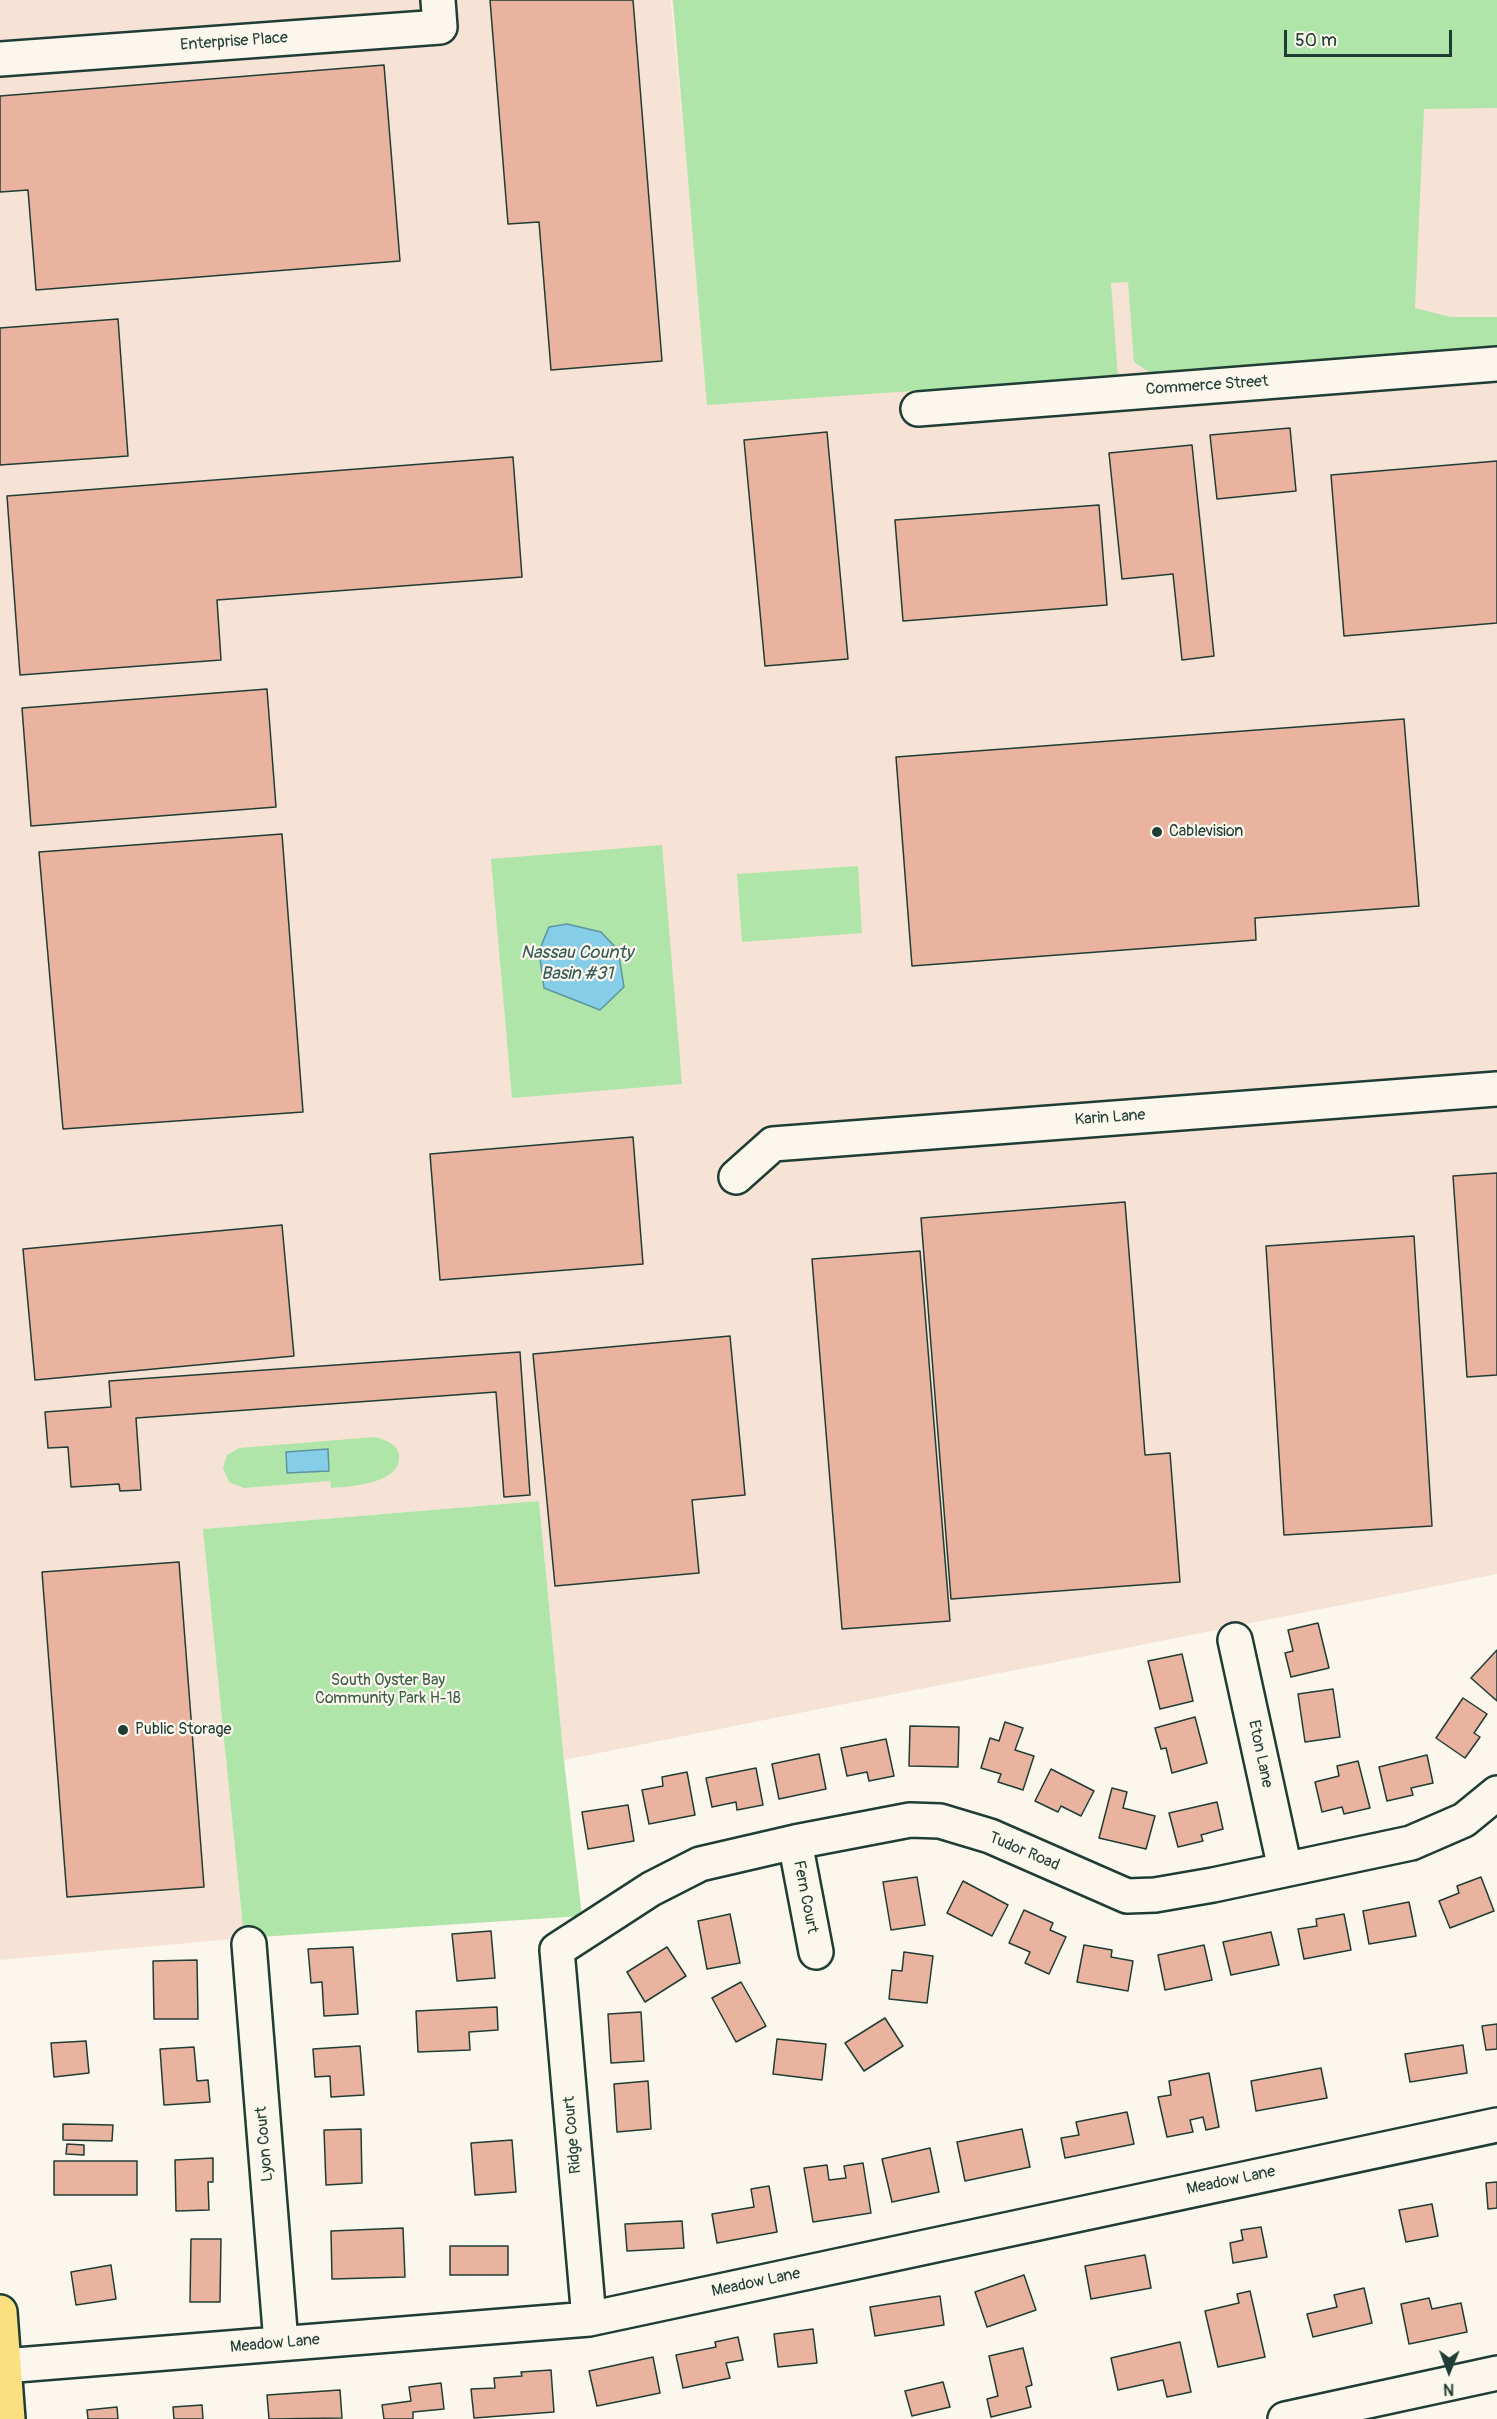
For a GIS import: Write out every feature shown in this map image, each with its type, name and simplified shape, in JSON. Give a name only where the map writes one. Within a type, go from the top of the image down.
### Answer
[{"type":"main road","points":[[0,2312],[8,2419]]},
{"type":"street","name":"Enterprise Place","points":[[0,59],[440,27],[438,0]]},
{"type":"street","name":"Commerce Street","points":[[918,409],[1497,364]]},
{"type":"street","name":"Karin Lane","points":[[736,1177],[773,1144],[1497,1089]]},
{"type":"street","name":"Eton Lane","points":[[1235,1640],[1285,1869]]},
{"type":"street","name":"Tudor Road","points":[[557,1950],[651,1889],[700,1864],[795,1842],[910,1820],[940,1821],[990,1836],[1126,1896],[1213,1886],[1410,1844],[1464,1820],[1497,1793]]},
{"type":"street","name":"Fern Court","points":[[795,1842],[816,1952]]},
{"type":"street","name":"Lyon Court","points":[[249,1944],[281,2343]]},
{"type":"street","name":"Ridge Court","points":[[557,1950],[589,2319]]},
{"type":"street","name":"Meadow Lane","points":[[4,2366],[589,2319],[1497,2125]]},
{"type":"street","points":[[1285,2419],[1497,2373]]},
{"type":"shaded area","points":[[0,0],[671,0],[684,148],[672,0],[1497,0],[1497,1574],[564,1760],[539,1501],[204,1529],[244,1938],[0,1960]]},
{"type":"green space","points":[[673,0],[1497,0],[1497,108],[1424,109],[1415,308],[1450,317],[1497,317],[1497,348],[1152,374],[1134,362],[1128,282],[1111,283],[1118,377],[707,405]]},
{"type":"green space","points":[[662,845],[682,1084],[512,1098],[491,859]]},
{"type":"green space","points":[[858,866],[862,933],[742,942],[737,874]]},
{"type":"green space","points":[[375,1437],[394,1445],[399,1455],[398,1464],[393,1472],[374,1482],[362,1485],[331,1488],[330,1481],[244,1488],[229,1482],[223,1468],[227,1455],[239,1448]]},
{"type":"green space","name":"South Oyster Bay Community Park H-18","points":[[539,1501],[564,1761],[582,1916],[244,1938],[203,1529]]},
{"type":"water","name":"Nassau County Basin #31","points":[[567,924],[601,932],[618,950],[624,987],[600,1010],[544,988],[539,951],[549,927]]},
{"type":"water","points":[[328,1449],[329,1471],[287,1473],[286,1452]]},
{"type":"building","points":[[490,0],[633,0],[662,361],[551,370],[539,222],[508,224]]},
{"type":"building","points":[[384,65],[400,261],[36,290],[28,190],[0,192],[0,96]]},
{"type":"building","points":[[118,319],[128,456],[0,465],[0,328]]},
{"type":"building","points":[[1290,428],[1296,491],[1217,499],[1210,435]]},
{"type":"building","points":[[827,432],[848,659],[765,666],[744,440]]},
{"type":"building","points":[[1192,445],[1214,656],[1182,660],[1173,574],[1122,579],[1109,453]]},
{"type":"building","points":[[513,457],[522,577],[217,600],[221,660],[20,675],[7,496]]},
{"type":"building","points":[[1497,461],[1497,623],[1344,636],[1331,475]]},
{"type":"building","points":[[1099,505],[1107,605],[903,621],[895,520]]},
{"type":"building","points":[[267,689],[276,807],[31,826],[22,708]]},
{"type":"building","name":"Cablevision","points":[[1404,719],[1419,906],[1255,918],[1256,940],[912,966],[896,757]]},
{"type":"building","points":[[282,834],[303,1112],[63,1129],[39,852]]},
{"type":"building","points":[[633,1137],[643,1264],[440,1280],[430,1154]]},
{"type":"building","points":[[1497,1173],[1497,1375],[1467,1377],[1453,1176]]},
{"type":"building","points":[[1125,1202],[1145,1455],[1170,1453],[1180,1582],[951,1599],[921,1218]]},
{"type":"building","points":[[282,1225],[294,1356],[35,1380],[23,1249]]},
{"type":"building","points":[[1414,1236],[1432,1526],[1284,1535],[1266,1246]]},
{"type":"building","points":[[920,1251],[950,1621],[842,1629],[812,1259]]},
{"type":"building","points":[[730,1336],[745,1495],[692,1500],[699,1573],[555,1586],[533,1354]]},
{"type":"building","points":[[520,1352],[530,1495],[504,1497],[496,1392],[136,1418],[141,1490],[120,1491],[119,1484],[71,1487],[68,1447],[48,1448],[45,1412],[111,1407],[109,1381]]},
{"type":"building","name":"Public Storage","points":[[179,1562],[204,1887],[67,1897],[42,1572]]},
{"type":"building","points":[[1318,1623],[1329,1668],[1291,1677],[1285,1653],[1293,1651],[1288,1630]]},
{"type":"building","points":[[1497,1650],[1497,1701],[1471,1678]]},
{"type":"building","points":[[1182,1654],[1193,1701],[1160,1709],[1148,1661]]},
{"type":"building","points":[[1333,1689],[1340,1737],[1305,1742],[1298,1694]]},
{"type":"building","points":[[1463,1698],[1487,1714],[1474,1733],[1480,1737],[1465,1758],[1436,1738]]},
{"type":"building","points":[[1195,1717],[1207,1763],[1172,1773],[1166,1748],[1161,1749],[1155,1728]]},
{"type":"building","points":[[1005,1722],[1023,1728],[1015,1750],[1034,1756],[1023,1790],[998,1782],[1001,1774],[981,1768],[990,1738],[999,1741]]},
{"type":"building","points":[[910,1726],[959,1727],[958,1767],[909,1766]]},
{"type":"building","points":[[886,1739],[894,1776],[869,1781],[867,1772],[847,1776],[841,1748]]},
{"type":"building","points":[[819,1754],[826,1789],[779,1799],[772,1764]]},
{"type":"building","points":[[1427,1755],[1433,1783],[1411,1788],[1413,1795],[1387,1801],[1379,1767]]},
{"type":"building","points":[[1358,1761],[1370,1808],[1344,1814],[1342,1807],[1322,1812],[1315,1782],[1339,1776],[1337,1766]]},
{"type":"building","points":[[756,1768],[763,1805],[737,1810],[736,1802],[712,1807],[706,1778]]},
{"type":"building","points":[[1051,1769],[1094,1791],[1081,1816],[1061,1806],[1058,1812],[1035,1801]]},
{"type":"building","points":[[687,1772],[695,1815],[649,1824],[642,1790],[663,1786],[662,1777]]},
{"type":"building","points":[[1112,1788],[1127,1792],[1123,1808],[1155,1816],[1146,1849],[1099,1838]]},
{"type":"building","points":[[1217,1802],[1223,1829],[1201,1835],[1203,1841],[1178,1847],[1169,1813]]},
{"type":"building","points":[[628,1805],[634,1841],[588,1849],[582,1812]]},
{"type":"building","points":[[917,1877],[925,1925],[891,1930],[883,1882]]},
{"type":"building","points":[[1481,1877],[1494,1911],[1450,1928],[1439,1901],[1459,1893],[1457,1886]]},
{"type":"building","points":[[963,1881],[1008,1905],[992,1936],[947,1913]]},
{"type":"building","points":[[1409,1902],[1416,1936],[1369,1944],[1363,1911]]},
{"type":"building","points":[[1024,1910],[1053,1923],[1050,1930],[1066,1937],[1049,1974],[1025,1963],[1030,1952],[1009,1943]]},
{"type":"building","points":[[730,1914],[740,1963],[707,1969],[698,1921]]},
{"type":"building","points":[[1344,1914],[1351,1950],[1304,1959],[1298,1929],[1317,1926],[1316,1919]]},
{"type":"building","points":[[491,1931],[495,1978],[457,1981],[452,1934]]},
{"type":"building","points":[[1271,1932],[1279,1965],[1231,1975],[1223,1942]]},
{"type":"building","points":[[1084,1945],[1112,1950],[1111,1957],[1133,1961],[1128,1991],[1077,1982]]},
{"type":"building","points":[[1204,1945],[1212,1980],[1165,1990],[1158,1955]]},
{"type":"building","points":[[353,1947],[358,2014],[324,2016],[322,1982],[311,1983],[308,1949]]},
{"type":"building","points":[[667,1947],[686,1976],[645,2002],[627,1972]]},
{"type":"building","points":[[904,1952],[933,1956],[927,2003],[889,1999],[892,1970],[902,1971]]},
{"type":"building","points":[[197,1960],[198,2019],[154,2019],[153,1961]]},
{"type":"building","points":[[741,1982],[766,2026],[736,2042],[712,1998]]},
{"type":"building","points":[[497,2007],[498,2030],[469,2032],[470,2050],[418,2052],[416,2011]]},
{"type":"building","points":[[641,2012],[644,2061],[611,2063],[608,2014]]},
{"type":"building","points":[[885,2018],[903,2046],[864,2071],[845,2043]]},
{"type":"building","points":[[1497,2024],[1497,2049],[1486,2050],[1482,2026]]},
{"type":"building","points":[[777,2039],[826,2044],[822,2080],[773,2074]]},
{"type":"building","points":[[86,2041],[89,2073],[54,2077],[51,2043]]},
{"type":"building","points":[[1463,2045],[1467,2073],[1410,2082],[1405,2054]]},
{"type":"building","points":[[360,2046],[364,2095],[331,2097],[330,2076],[315,2077],[313,2049]]},
{"type":"building","points":[[194,2047],[197,2081],[208,2080],[210,2102],[164,2105],[160,2049]]},
{"type":"building","points":[[1321,2068],[1327,2098],[1256,2111],[1251,2081]]},
{"type":"building","points":[[1209,2073],[1219,2127],[1206,2130],[1203,2117],[1190,2120],[1193,2132],[1167,2137],[1158,2097],[1171,2095],[1169,2081]]},
{"type":"building","points":[[648,2081],[651,2129],[617,2132],[614,2084]]},
{"type":"building","points":[[1127,2112],[1134,2144],[1065,2158],[1061,2138],[1079,2135],[1076,2122]]},
{"type":"building","points":[[63,2124],[113,2125],[112,2141],[63,2140]]},
{"type":"building","points":[[361,2129],[362,2183],[326,2185],[324,2130]]},
{"type":"building","points":[[1022,2129],[1030,2167],[965,2181],[957,2142]]},
{"type":"building","points":[[512,2140],[516,2192],[475,2195],[471,2143]]},
{"type":"building","points":[[67,2144],[84,2145],[84,2155],[66,2154]]},
{"type":"building","points":[[930,2148],[939,2192],[892,2202],[882,2159]]},
{"type":"building","points":[[213,2158],[213,2182],[208,2182],[209,2210],[176,2211],[175,2160]]},
{"type":"building","points":[[54,2161],[137,2161],[137,2195],[54,2195]]},
{"type":"building","points":[[863,2163],[871,2213],[813,2222],[804,2168],[827,2165],[829,2180],[846,2178],[844,2166]]},
{"type":"building","points":[[1497,2182],[1497,2208],[1488,2209],[1486,2183]]},
{"type":"building","points":[[769,2186],[777,2232],[717,2243],[712,2214],[754,2207],[751,2189]]},
{"type":"building","points":[[1432,2204],[1438,2236],[1406,2242],[1399,2210]]},
{"type":"building","points":[[682,2221],[684,2248],[627,2251],[625,2224]]},
{"type":"building","points":[[1261,2227],[1267,2257],[1233,2263],[1230,2243],[1243,2240],[1241,2230]]},
{"type":"building","points":[[403,2228],[405,2277],[332,2279],[331,2231]]},
{"type":"building","points":[[191,2239],[221,2239],[220,2302],[190,2302]]},
{"type":"building","points":[[450,2246],[508,2246],[508,2275],[450,2275]]},
{"type":"building","points":[[1145,2255],[1151,2288],[1091,2299],[1085,2266]]},
{"type":"building","points":[[111,2265],[116,2299],[76,2305],[71,2272]]},
{"type":"building","points":[[1024,2275],[1036,2310],[987,2327],[975,2292]]},
{"type":"building","points":[[1364,2288],[1372,2323],[1313,2337],[1307,2314],[1337,2307],[1334,2295]]},
{"type":"building","points":[[1250,2291],[1265,2357],[1218,2367],[1205,2311],[1239,2303],[1237,2294]]},
{"type":"building","points":[[940,2296],[944,2325],[875,2336],[870,2307]]},
{"type":"building","points":[[1429,2298],[1432,2309],[1461,2303],[1467,2332],[1409,2344],[1401,2304]]},
{"type":"building","points":[[813,2329],[817,2363],[778,2367],[774,2334]]},
{"type":"building","points":[[738,2337],[743,2360],[726,2363],[730,2378],[683,2388],[676,2355],[716,2347],[715,2342]]},
{"type":"building","points":[[1180,2342],[1191,2392],[1167,2397],[1163,2380],[1118,2390],[1111,2358]]},
{"type":"building","points":[[1023,2348],[1032,2385],[1026,2387],[1031,2407],[991,2417],[987,2399],[998,2396],[989,2356]]},
{"type":"building","points":[[653,2357],[660,2393],[597,2406],[589,2371]]},
{"type":"building","points":[[551,2370],[554,2412],[474,2418],[471,2389],[495,2388],[494,2378],[522,2376],[521,2372]]},
{"type":"building","points":[[943,2382],[950,2407],[912,2416],[905,2391]]},
{"type":"building","points":[[441,2383],[444,2409],[413,2412],[413,2419],[384,2419],[382,2405],[411,2401],[409,2387]]},
{"type":"building","points":[[340,2390],[342,2418],[269,2419],[267,2395]]},
{"type":"building","points":[[202,2405],[203,2419],[174,2419],[173,2407]]},
{"type":"building","points":[[117,2407],[118,2419],[88,2419],[87,2410]]},
{"type":"place","name":"Cablevision","points":[[1157,832]]},
{"type":"place","name":"Public Storage","points":[[123,1730]]}]
